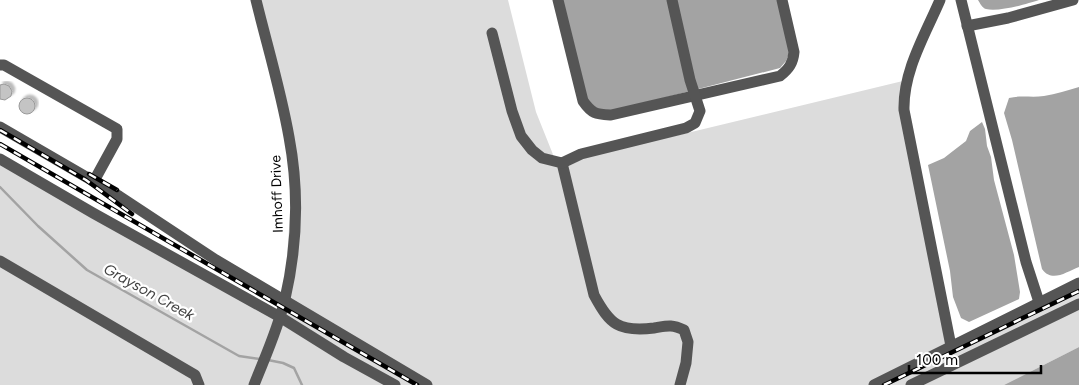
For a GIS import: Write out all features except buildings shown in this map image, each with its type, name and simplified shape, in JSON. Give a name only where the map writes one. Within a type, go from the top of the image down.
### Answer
[{"type":"street","name":"Imhoff Drive","points":[[254,385],[279,319],[291,262],[294,234],[294,170],[289,137],[256,0]]},
{"type":"street","points":[[558,0],[583,101],[589,110],[597,114],[611,115],[780,76],[789,69],[794,52],[782,0]]},
{"type":"street","points":[[492,33],[521,136],[532,150],[542,158],[562,163],[582,154],[686,128],[695,123],[700,111],[694,95],[672,0]]},
{"type":"street","points":[[940,0],[909,74],[905,90],[904,110],[951,346]]},
{"type":"street","points":[[961,0],[1026,262],[1039,302]]},
{"type":"street","points":[[967,26],[1008,18],[1073,0]]},
{"type":"street","points":[[0,65],[4,65],[117,129],[117,139],[94,181]]},
{"type":"street","points":[[0,127],[135,206],[187,243],[427,385]]},
{"type":"street","points":[[0,159],[395,385]]},
{"type":"street","points":[[562,163],[594,295],[603,312],[615,325],[632,329],[674,325],[684,330],[688,342],[686,363],[680,385]]},
{"type":"street","points":[[0,261],[195,375],[199,385]]},
{"type":"street","points":[[874,385],[1079,283]]},
{"type":"street","points":[[911,385],[1079,304]]},
{"type":"shaded area","points":[[256,0],[508,0],[536,112],[556,162],[683,134],[907,80],[905,90],[951,346],[1079,287],[1079,347],[1004,385],[0,385],[0,159],[280,316],[284,301],[293,170]]},
{"type":"shaded area","points":[[561,0],[778,0],[790,51],[786,61],[780,68],[613,111],[598,111],[587,100]]},
{"type":"shaded area","points":[[978,0],[1039,0],[992,10],[983,8]]},
{"type":"shaded area","points":[[1079,87],[1079,267],[1055,276],[1046,273],[1042,269],[1004,113],[1009,98],[1044,96]]},
{"type":"shaded area","points":[[982,122],[991,157],[994,180],[1014,255],[1020,292],[1019,299],[969,322],[961,318],[953,297],[950,271],[928,165],[944,158],[966,141],[970,131]]},
{"type":"shaded area","points":[[1079,347],[1079,385],[1004,385]]},
{"type":"waterway","name":"Grayson Creek","points":[[0,187],[38,226],[87,270],[239,356],[260,359]]},
{"type":"waterway","name":"Grayson Creek","points":[[268,360],[283,363],[294,368],[302,385]]},
{"type":"railway","points":[[0,130],[86,180],[132,214]]},
{"type":"railway","points":[[0,144],[417,385]]},
{"type":"railway","points":[[89,174],[117,190]]},
{"type":"railway","points":[[884,385],[1079,291]]}]
